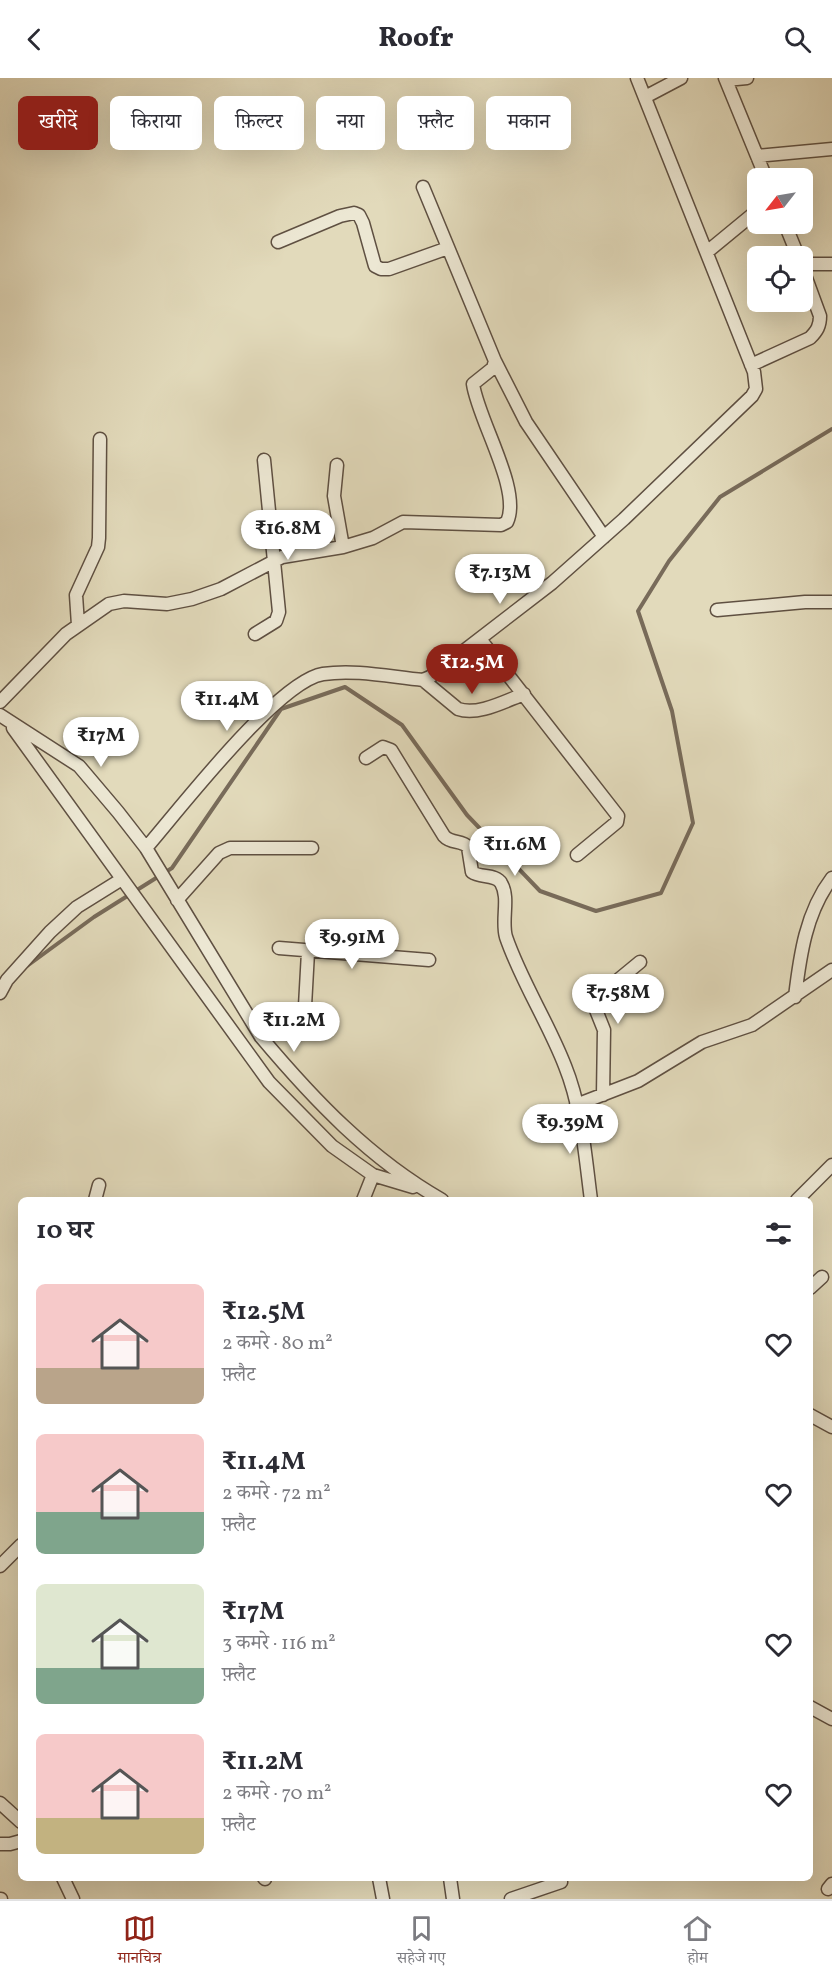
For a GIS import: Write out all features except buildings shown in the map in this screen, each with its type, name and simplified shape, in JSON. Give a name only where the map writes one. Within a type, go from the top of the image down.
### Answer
[{"type":"street","points":[[423,680],[552,583],[604,537],[752,396],[756,384],[751,364],[637,78]]},
{"type":"street","points":[[645,97],[681,78]]},
{"type":"street","points":[[747,78],[725,79],[762,168]]},
{"type":"street","points":[[757,156],[832,149]]},
{"type":"street","points":[[423,187],[495,361],[526,422],[604,537]]},
{"type":"street","points":[[278,242],[340,216],[354,213],[361,218],[375,266],[381,269],[448,248]]},
{"type":"street","points":[[707,252],[747,219]]},
{"type":"street","points":[[813,265],[832,264]]},
{"type":"street","points":[[751,364],[810,338],[816,332],[820,324],[820,316],[813,296]]},
{"type":"street","points":[[0,702],[78,625],[109,604],[124,601],[167,604],[192,599],[221,589],[286,556],[343,547],[373,538],[403,522],[501,525],[507,522],[512,508],[508,488],[473,384],[493,368],[495,361]]},
{"type":"street","points":[[78,625],[76,595],[98,548],[100,439]]},
{"type":"street","points":[[255,634],[279,617],[264,460]]},
{"type":"street","points":[[338,465],[334,496],[343,547]]},
{"type":"street","points":[[717,610],[805,602],[832,602]]},
{"type":"street","points":[[480,639],[618,816],[617,822],[577,855]]},
{"type":"street","points":[[146,848],[246,734],[282,696],[303,681],[321,674],[341,673],[423,680],[463,711],[476,710],[524,694]]},
{"type":"street","points":[[4,717],[79,766],[146,848],[261,1036],[342,1125],[380,1160],[437,1197]]},
{"type":"street","points":[[4,717],[151,916],[269,1082],[332,1146],[373,1175],[426,1190]]},
{"type":"street","points":[[366,758],[383,747],[391,750],[444,836],[450,841],[468,847],[472,872],[475,875],[498,879],[500,882],[504,892],[505,933],[566,1067],[576,1105],[591,1197]]},
{"type":"street","points":[[177,900],[219,853],[230,848],[312,848]]},
{"type":"street","points":[[795,997],[802,944],[820,896],[832,878]]},
{"type":"street","points":[[0,993],[7,980],[50,932],[77,908],[124,882]]},
{"type":"street","points":[[279,948],[429,960]]},
{"type":"street","points":[[261,1036],[305,1006],[308,952]]},
{"type":"street","points":[[603,1095],[604,1030],[594,1005],[606,990],[640,962]]},
{"type":"street","points":[[576,1105],[646,1077],[702,1042],[752,1025],[832,970]]},
{"type":"street","points":[[800,1197],[832,1165]]},
{"type":"street","points":[[364,1197],[373,1175]]},
{"type":"street","points":[[96,1197],[99,1185]]},
{"type":"street","points":[[813,1285],[822,1276]]},
{"type":"street","points":[[813,1417],[832,1427]]},
{"type":"street","points":[[0,1566],[18,1548]]},
{"type":"street","points":[[813,1709],[832,1719]]},
{"type":"street","points":[[0,1803],[18,1819]]},
{"type":"street","points":[[0,1844],[18,1841]]},
{"type":"street","points":[[64,1881],[73,1899]]},
{"type":"street","points":[[380,1881],[383,1899]]},
{"type":"street","points":[[450,1881],[453,1899]]},
{"type":"street","points":[[511,1899],[561,1882]]},
{"type":"waterway","points":[[27,966],[94,917],[172,868],[281,709],[345,687],[402,725],[467,815],[540,891],[596,911],[661,893],[693,823],[672,711],[638,611],[669,561],[720,497],[832,429]]}]
